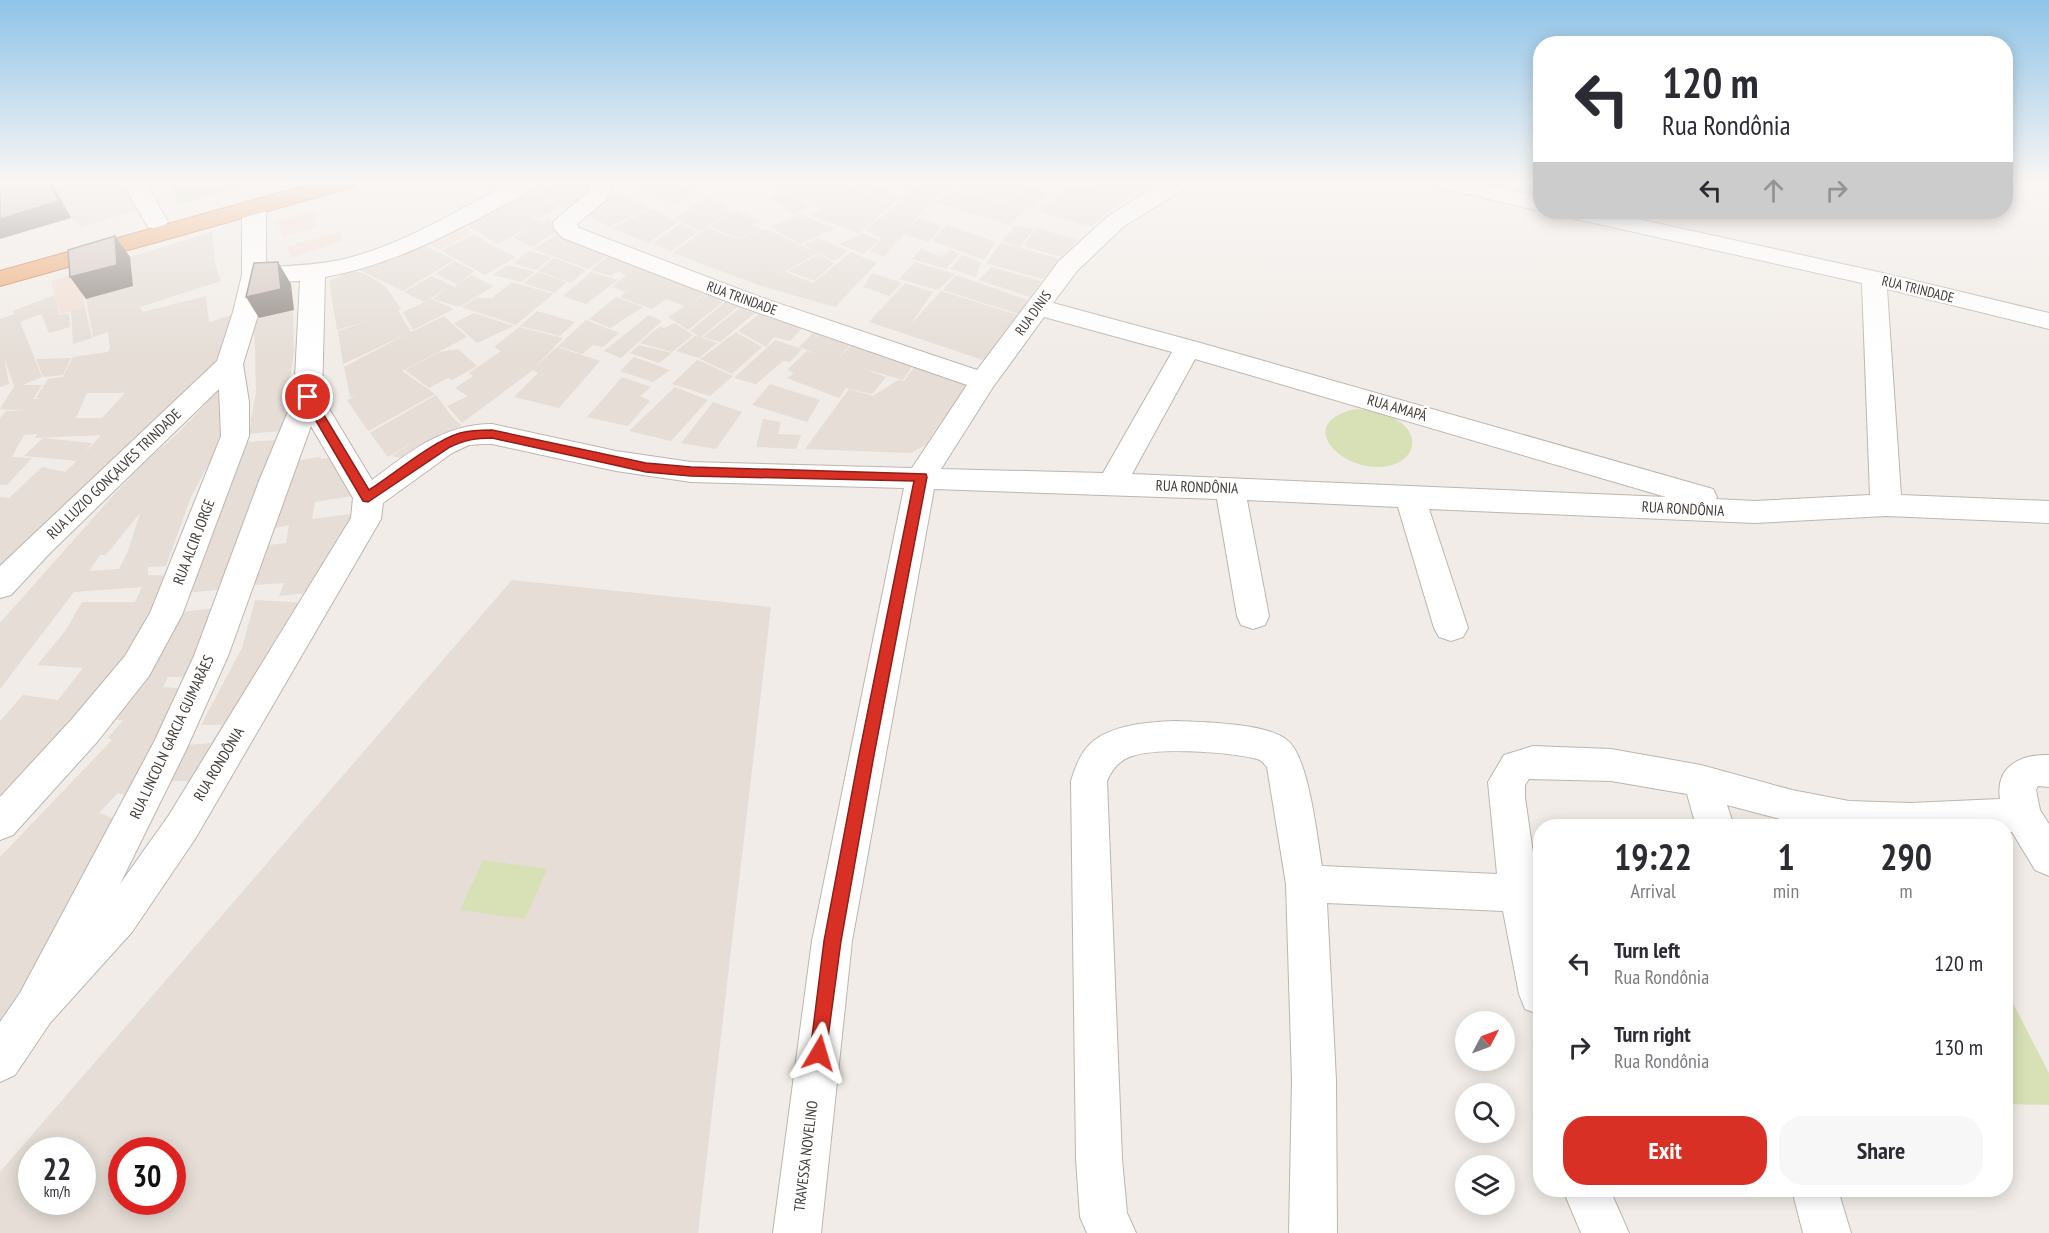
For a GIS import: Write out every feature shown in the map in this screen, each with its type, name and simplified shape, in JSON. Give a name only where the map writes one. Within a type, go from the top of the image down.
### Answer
[{"type":"highway","points":[[0,264],[91,240]]},
{"type":"highway","points":[[0,279],[141,240]]},
{"type":"street","name":"RUA ALCIR JORGE","points":[[0,823],[84,731],[137,666],[166,615],[235,436],[235,402],[229,364],[246,312],[254,275],[254,240]]},
{"type":"street","points":[[254,275],[313,272],[367,260],[419,240]]},
{"type":"street","name":"RUA TRINDADE","points":[[588,240],[748,301],[982,381]]},
{"type":"street","name":"RUA DINIS","points":[[921,477],[982,381],[1068,266],[1096,240]]},
{"type":"street","name":"RUA TRINDADE","points":[[1700,240],[1874,278],[2049,321]]},
{"type":"street","points":[[313,272],[308,397],[368,498]]},
{"type":"street","points":[[1874,278],[1886,505]]},
{"type":"street","name":"RUA AMAPÁ","points":[[1037,307],[1188,348],[1755,512]]},
{"type":"street","points":[[1113,484],[1188,348]]},
{"type":"street","name":"RUA LUZIO GONÇALVES TRINDADE","points":[[0,586],[39,545],[229,364]]},
{"type":"street","name":"RUA LINCOLN GARCIA GUIMARÃES","points":[[0,1060],[35,1008],[137,814],[211,656],[274,481],[308,397]]},
{"type":"street","name":"RUA RONDÔNIA","points":[[35,1008],[118,919],[182,827],[366,519],[368,498],[446,444],[462,436],[492,434],[596,458],[680,471],[1230,488],[1755,512],[1886,505],[2049,512]]},
{"type":"street","name":"TRAVESSA NOVELINO","points":[[797,1233],[832,941],[921,477]]},
{"type":"street","points":[[1230,488],[1253,616]]},
{"type":"street","points":[[1410,496],[1451,628]]},
{"type":"street","points":[[1112,1233],[1104,1217],[1099,1159],[1089,781],[1097,761],[1110,749],[1131,740],[1164,735],[1270,746],[1285,764],[1306,884],[1314,1080],[1312,1233]]},
{"type":"street","points":[[1533,960],[1519,893],[1506,798],[1506,782],[1517,766],[1533,762],[1611,765],[1701,781],[1792,807],[1849,818],[1880,819]]},
{"type":"street","points":[[2049,771],[2031,770],[2019,779],[2017,787],[2022,815],[2049,858]]},
{"type":"street","points":[[1701,781],[1713,819]]},
{"type":"street","points":[[1932,819],[2022,815]]},
{"type":"street","points":[[1306,884],[1519,893]]},
{"type":"street","points":[[1589,1197],[1605,1233]]},
{"type":"street","points":[[1817,1197],[1827,1233]]},
{"type":"shaded area","points":[[187,240],[213,240],[215,264],[221,281],[140,307],[143,312],[206,296],[209,322],[235,314],[219,355],[200,384],[0,575],[0,497],[9,498],[42,467],[65,472],[77,461],[24,456],[43,438],[92,443],[84,454],[101,435],[35,438],[37,434],[24,435],[12,457],[32,458],[7,485],[0,485],[0,418],[6,411],[25,411],[0,409],[14,386],[4,357],[9,384],[0,387],[0,319],[14,314],[13,311],[55,295],[59,315],[69,313],[70,327],[49,333],[41,314],[20,322],[42,377],[22,385],[42,385],[33,399],[45,398],[36,398],[48,379],[63,377],[73,357],[108,352],[110,348],[108,332],[93,337],[86,299],[132,286],[130,257]],"holes":[[[87,393],[125,393],[102,418],[76,418]]]},
{"type":"shaded area","points":[[312,240],[342,241],[291,258],[287,246]]},
{"type":"shaded area","points":[[430,240],[460,240],[440,250],[425,242]]},
{"type":"shaded area","points":[[464,240],[483,240],[516,257],[485,275],[442,251]]},
{"type":"shaded area","points":[[490,240],[505,240],[497,244]]},
{"type":"shaded area","points":[[518,240],[543,240],[531,247]]},
{"type":"shaded area","points":[[549,240],[583,240],[611,252],[589,269],[533,249]]},
{"type":"shaded area","points":[[640,240],[653,240],[648,243]]},
{"type":"shaded area","points":[[659,240],[687,240],[670,251],[653,244]]},
{"type":"shaded area","points":[[691,240],[789,240],[817,253],[804,245],[815,240],[822,240],[848,251],[834,261],[818,253],[775,277],[785,272],[813,283],[851,252],[877,263],[835,307],[758,285],[673,253]]},
{"type":"shaded area","points":[[792,240],[810,240],[800,244]]},
{"type":"shaded area","points":[[849,240],[879,240],[863,254],[839,244]]},
{"type":"shaded area","points":[[880,240],[899,240],[884,257],[870,251]]},
{"type":"shaded area","points":[[989,240],[996,242],[984,260],[932,241]]},
{"type":"shaded area","points":[[1026,240],[1019,248],[1061,259],[1042,279],[986,263],[1001,243],[1018,247],[1002,241]]},
{"type":"shaded area","points":[[1028,240],[1078,240],[1062,257],[1023,246]]},
{"type":"shaded area","points":[[420,243],[454,260],[403,291],[357,269]]},
{"type":"shaded area","points":[[921,249],[941,257],[950,250],[959,254],[946,269],[912,259]]},
{"type":"shaded area","points":[[529,251],[552,257],[536,270],[513,263]]},
{"type":"shaded area","points":[[613,252],[710,289],[689,304],[713,289],[729,297],[688,330],[668,317],[685,306],[666,299],[652,309],[620,297],[633,286],[625,292],[612,287],[626,275],[618,271],[611,276],[591,270]]},
{"type":"shaded area","points":[[819,254],[834,263],[814,281],[788,271]]},
{"type":"shaded area","points":[[963,255],[981,262],[976,277],[950,269]]},
{"type":"shaded area","points":[[554,258],[586,270],[571,283],[538,271]]},
{"type":"shaded area","points":[[455,261],[474,271],[458,284],[471,275],[494,286],[459,307],[433,299],[446,288],[427,301],[431,299],[454,309],[413,330],[403,312],[425,302],[404,292],[432,276],[455,287],[457,284],[435,274]]},
{"type":"shaded area","points":[[915,262],[955,274],[938,290],[899,279]]},
{"type":"shaded area","points":[[508,265],[535,272],[521,282],[492,275]]},
{"type":"shaded area","points":[[991,267],[1041,281],[1030,297],[979,280]]},
{"type":"shaded area","points":[[354,270],[386,287],[401,309],[398,310],[411,332],[444,316],[467,337],[402,371],[435,394],[368,431],[347,400],[356,395],[350,397],[344,367],[409,333],[343,364],[338,331],[371,320],[337,330],[329,281]]},
{"type":"shaded area","points":[[80,272],[85,307],[60,314],[51,281]]},
{"type":"shaded area","points":[[538,272],[566,282],[555,293],[523,283]]},
{"type":"shaded area","points":[[591,272],[618,280],[586,304],[563,296]]},
{"type":"shaded area","points":[[872,273],[902,283],[889,296],[863,287]]},
{"type":"shaded area","points":[[956,275],[1030,301],[1018,314],[943,290]]},
{"type":"shaded area","points":[[512,282],[553,294],[516,325],[461,307],[477,298],[492,298]]},
{"type":"shaded area","points":[[905,283],[933,292],[910,325],[941,291],[1017,315],[983,360],[869,322]]},
{"type":"shaded area","points":[[616,297],[643,307],[610,328],[589,319]]},
{"type":"shaded area","points":[[731,297],[744,302],[701,337],[690,331]]},
{"type":"shaded area","points":[[746,303],[761,308],[720,342],[703,337]]},
{"type":"shaded area","points":[[85,307],[92,338],[73,344],[71,311]]},
{"type":"shaded area","points":[[293,310],[294,352],[282,431],[246,434],[252,423],[250,423],[256,393],[253,328],[256,327],[253,327],[253,320]]},
{"type":"shaded area","points":[[537,311],[575,322],[560,336],[520,326]]},
{"type":"shaded area","points":[[763,311],[804,326],[790,341],[774,337],[766,347],[738,331]]},
{"type":"shaded area","points":[[474,313],[514,326],[477,343],[454,323]]},
{"type":"shaded area","points":[[649,315],[662,321],[621,358],[604,351]]},
{"type":"shaded area","points":[[586,320],[619,333],[603,347],[593,345],[582,354],[558,346]]},
{"type":"shaded area","points":[[675,323],[693,335],[672,352],[640,343],[660,326],[664,328]]},
{"type":"shaded area","points":[[519,327],[563,338],[534,368],[557,347],[600,361],[559,408],[514,397],[538,373],[533,370],[462,423],[447,406],[468,396],[455,388],[473,376],[469,373],[501,351],[494,347]]},
{"type":"shaded area","points":[[819,327],[855,340],[835,361],[856,341],[915,362],[903,380],[858,367],[886,377],[872,394],[846,388],[839,398],[787,378],[794,373],[787,370],[807,351],[822,356],[799,347]]},
{"type":"shaded area","points":[[736,332],[762,347],[732,374],[700,359]]},
{"type":"shaded area","points":[[696,335],[717,343],[699,358],[676,351]]},
{"type":"shaded area","points":[[775,340],[802,349],[790,362],[783,361],[756,384],[734,378]]},
{"type":"shaded area","points":[[639,345],[672,353],[659,363],[630,353]]},
{"type":"shaded area","points":[[458,349],[477,366],[452,380],[448,378],[429,388],[405,370],[440,352]]},
{"type":"shaded area","points":[[634,357],[670,370],[653,382],[620,371]]},
{"type":"shaded area","points":[[71,358],[63,375],[43,377],[36,359]]},
{"type":"shaded area","points":[[697,360],[733,376],[710,396],[672,384]]},
{"type":"shaded area","points":[[918,362],[973,380],[926,445],[911,453],[805,449],[849,389],[873,396],[898,380],[904,381]]},
{"type":"shaded area","points":[[622,377],[651,387],[640,396],[650,401],[628,426],[587,417]]},
{"type":"shaded area","points":[[221,380],[222,439],[191,497],[166,566],[148,567],[148,575],[176,576],[152,628],[0,815],[0,721],[23,695],[58,700],[83,668],[37,665],[66,630],[82,602],[135,602],[142,587],[74,592],[0,689],[0,623],[109,500],[205,405]],"holes":[[[140,513],[128,551],[119,569],[89,571],[100,555],[106,555]]]},
{"type":"shaded area","points":[[770,384],[820,400],[807,422],[752,405]]},
{"type":"shaded area","points":[[675,387],[708,400],[671,441],[629,431]]},
{"type":"shaded area","points":[[436,395],[461,425],[412,460],[392,456],[416,440],[388,457],[370,433]]},
{"type":"shaded area","points":[[713,402],[742,412],[716,449],[681,443]]},
{"type":"shaded area","points":[[763,419],[781,422],[778,434],[801,435],[796,449],[756,447]]},
{"type":"shaded area","points":[[278,440],[226,589],[185,593],[234,469],[248,442]]},
{"type":"shaded area","points":[[321,457],[321,459],[334,457],[359,495],[315,502],[312,519],[359,513],[310,593],[279,596],[284,583],[254,585],[269,545],[286,543],[289,525],[275,528],[293,461]]},
{"type":"shaded area","points":[[512,580],[771,607],[698,1233],[0,1233],[0,1172],[18,1151],[18,1215],[96,1215],[96,1137],[30,1137]]},
{"type":"shaded area","points":[[255,600],[308,603],[205,781],[171,781],[188,745],[211,743],[222,725],[201,725],[242,648]]},
{"type":"shaded area","points":[[218,608],[199,677],[168,677],[163,687],[190,689],[136,799],[118,793],[99,813],[125,822],[0,1038],[0,857],[112,740],[108,738],[123,720],[113,720],[179,612]]},
{"type":"green space","points":[[1355,409],[1370,410],[1390,416],[1403,425],[1412,438],[1410,452],[1405,458],[1388,466],[1372,467],[1342,456],[1331,446],[1326,436],[1327,426],[1336,416]]},
{"type":"green space","points":[[483,860],[547,869],[525,919],[460,910]]},
{"type":"green space","points":[[2013,1004],[2049,1073],[2049,1105],[2013,1104]]},
{"type":"building","points":[[103,240],[115,240],[117,265],[70,277],[68,250]]},
{"type":"building","points":[[278,262],[281,289],[246,297],[254,263]]},
{"type":"route","points":[[308,397],[368,498],[446,444],[462,436],[476,434],[492,434],[646,467],[691,472],[921,477],[832,941],[819,1053]]}]
